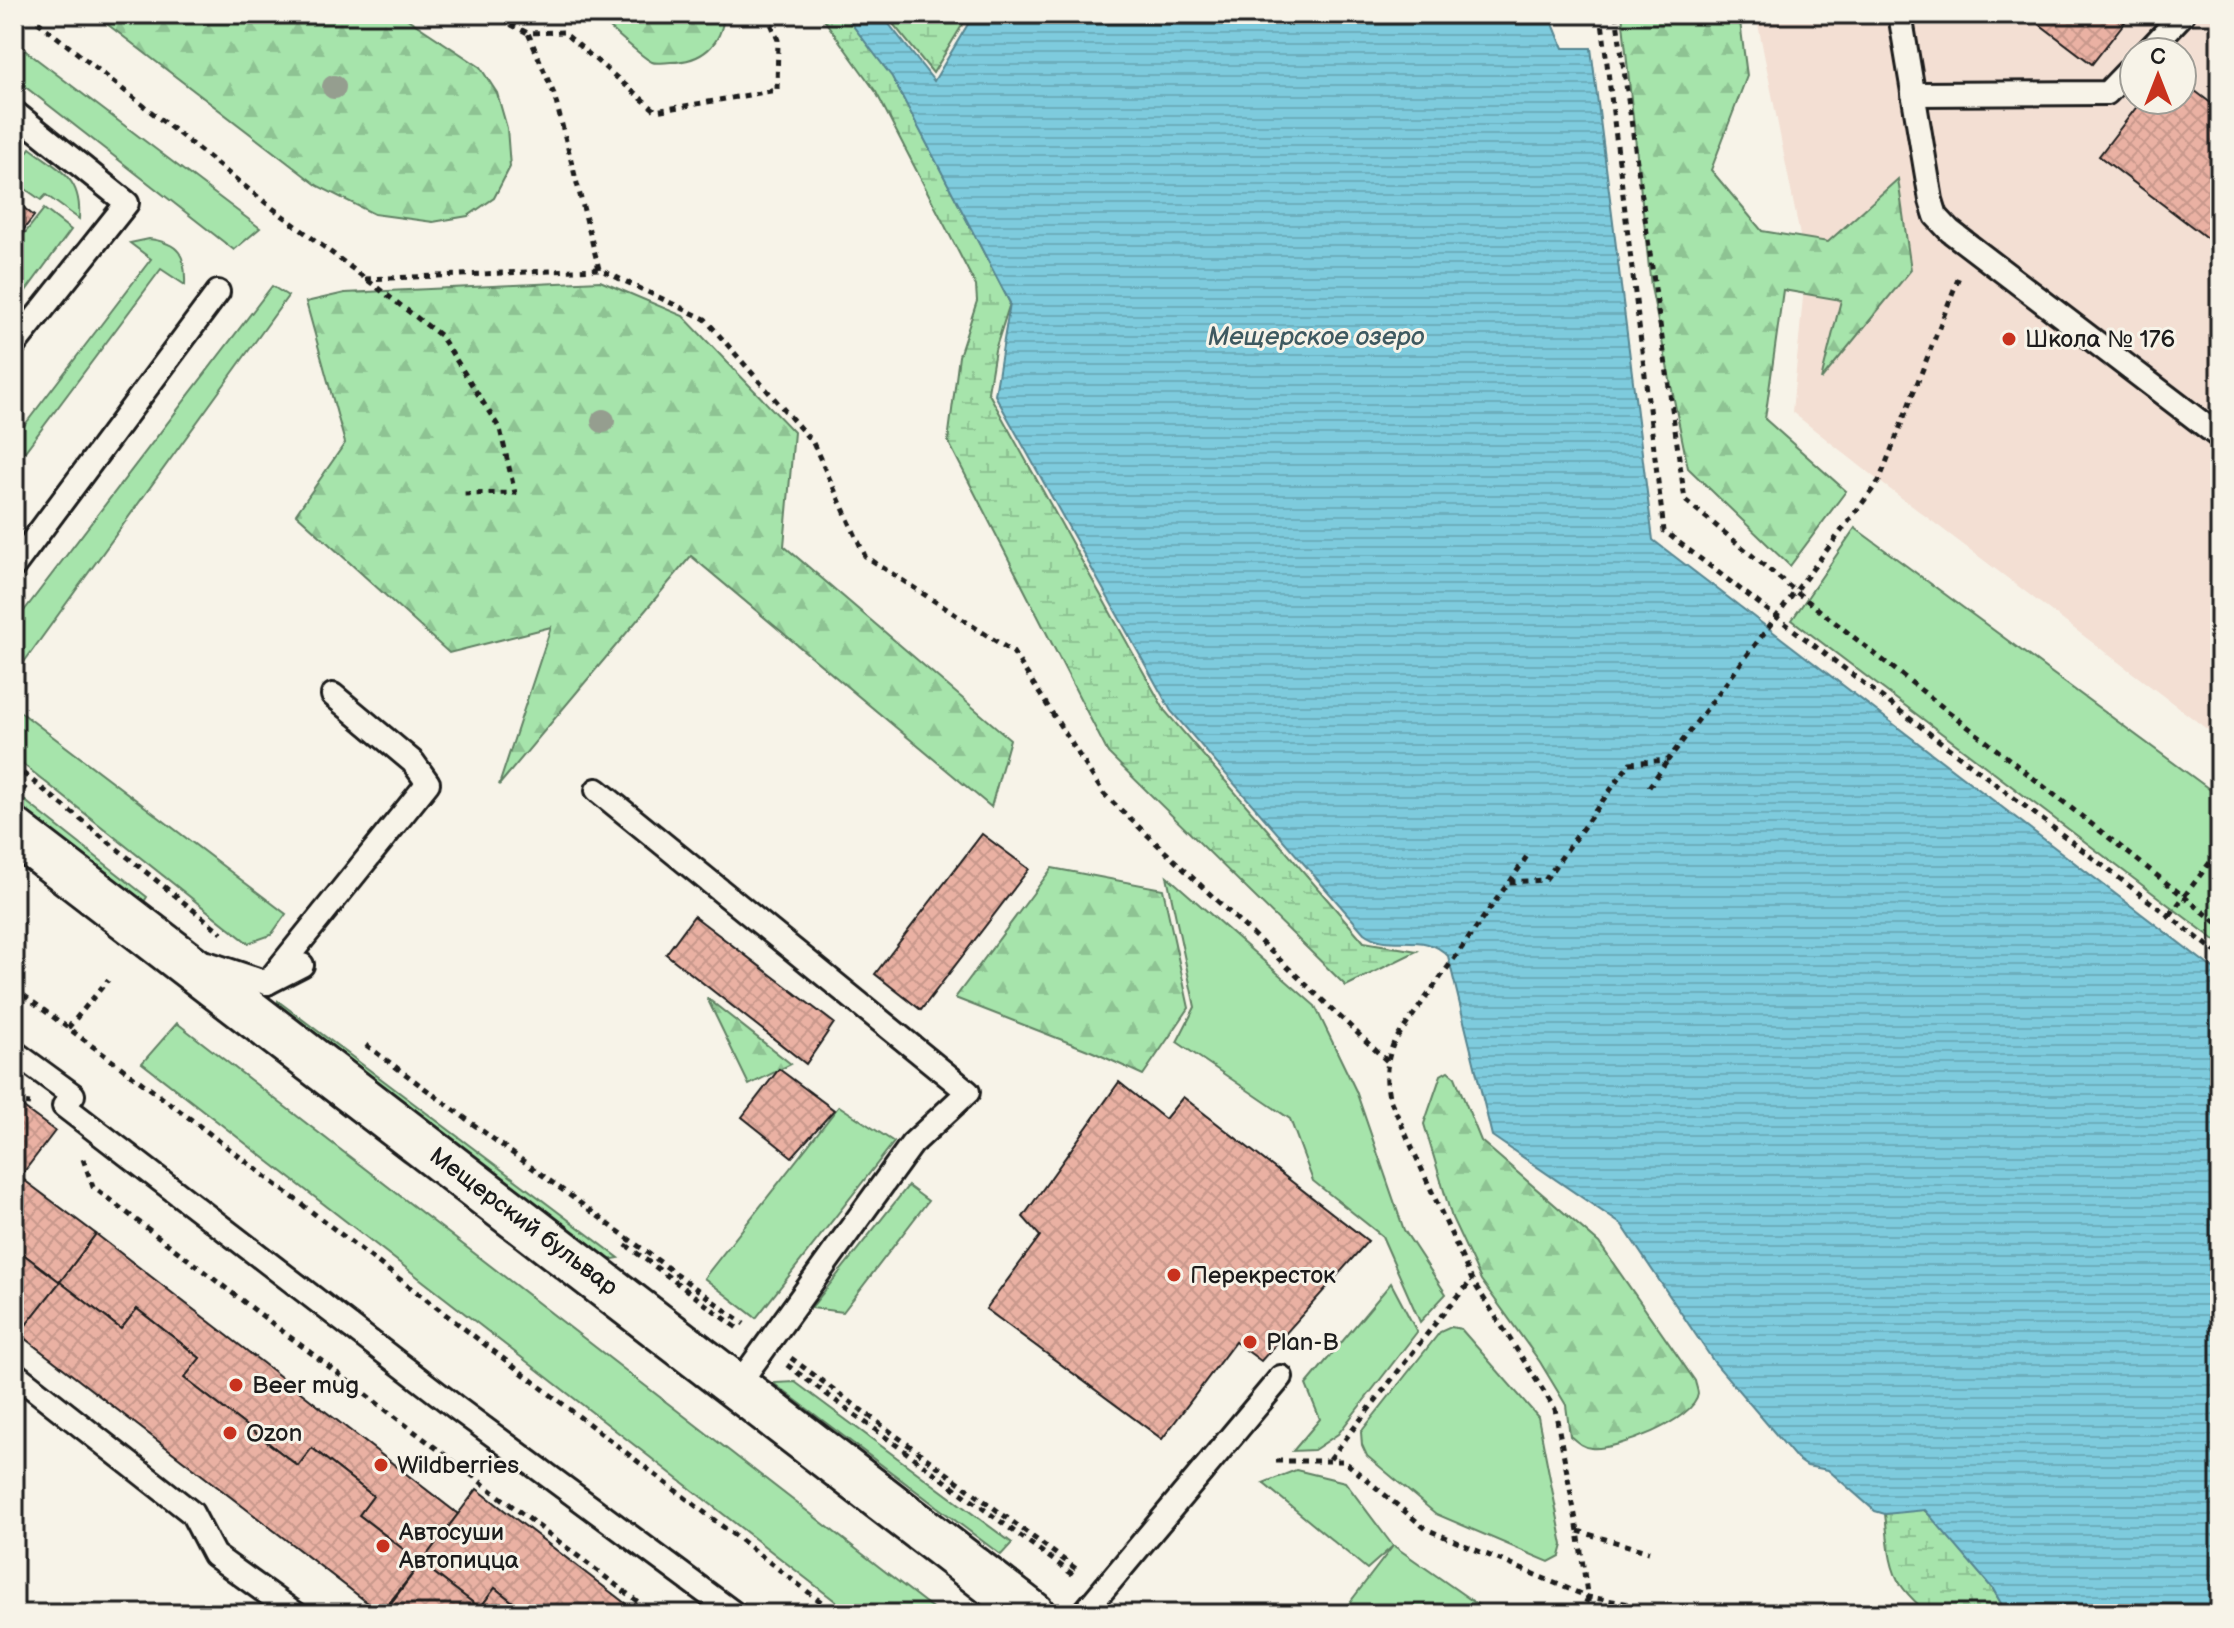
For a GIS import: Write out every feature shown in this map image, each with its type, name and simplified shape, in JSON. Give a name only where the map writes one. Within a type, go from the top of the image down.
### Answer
[{"type":"main road","name":"Мещерский бульвар","points":[[14,831],[1032,1614]]},
{"type":"lane","points":[[1900,14],[1936,216],[1950,231],[2220,437]]},
{"type":"lane","points":[[2162,36],[2183,14]]},
{"type":"lane","points":[[1913,94],[2107,93],[2118,82]]},
{"type":"lane","points":[[14,112],[127,203],[14,345]]},
{"type":"lane","points":[[14,566],[218,292]]},
{"type":"lane","points":[[267,983],[428,783],[413,762],[333,695]]},
{"type":"lane","points":[[597,790],[968,1092],[912,1144],[737,1386]]},
{"type":"lane","points":[[172,952],[267,983],[302,965]]},
{"type":"lane","points":[[14,1052],[73,1095],[64,1106],[458,1409],[735,1614]]},
{"type":"lane","points":[[14,1373],[192,1513],[214,1555],[296,1614]]},
{"type":"lane","points":[[1083,1614],[1281,1377]]},
{"type":"path","points":[[28,14],[266,203],[441,336],[500,429],[515,493],[462,494]]},
{"type":"path","points":[[489,14],[528,33],[563,32],[656,111],[777,90],[778,40],[767,14]]},
{"type":"path","points":[[1601,14],[1664,531],[2220,955]]},
{"type":"path","points":[[1616,14],[1685,500],[1795,591],[2220,925]]},
{"type":"path","points":[[528,33],[554,94],[599,269]]},
{"type":"path","points":[[1649,787],[1879,481],[1971,247]]},
{"type":"path","points":[[365,279],[599,269],[705,319],[813,443],[865,556],[1013,652],[1104,794],[1387,1061]]},
{"type":"path","points":[[1509,882],[1545,880],[1630,763],[1668,760]]},
{"type":"path","points":[[14,766],[224,935]]},
{"type":"path","points":[[2170,916],[2220,849]]},
{"type":"path","points":[[1527,856],[1446,974],[1394,1042],[1385,1078],[1389,1097],[1472,1280],[1555,1409],[1590,1614]]},
{"type":"path","points":[[68,1028],[108,980]]},
{"type":"path","points":[[14,988],[837,1614]]},
{"type":"path","points":[[354,1036],[1104,1590]]},
{"type":"path","points":[[93,1187],[654,1614]]},
{"type":"path","points":[[1330,1459],[1472,1280]]},
{"type":"path","points":[[1276,1461],[1344,1461],[1426,1529],[1588,1597],[1631,1604],[1638,1614]]},
{"type":"path","points":[[1578,1531],[1649,1552]]},
{"type":"path","points":[[1581,1614],[1588,1597]]},
{"type":"shaded area","name":"Школа № 176","points":[[1756,14],[2220,14],[2220,739],[1792,412],[1806,266]]},
{"type":"green space","points":[[94,14],[400,14],[480,67],[497,93],[507,128],[510,167],[494,198],[468,216],[433,222],[374,214],[318,186]]},
{"type":"green space","points":[[594,14],[724,14],[719,35],[708,50],[692,59],[658,63],[641,54]]},
{"type":"green space","points":[[820,14],[844,14],[892,76],[1010,303],[995,350],[988,392],[1165,711],[1364,942],[1417,951],[1346,986],[1108,753],[948,441],[959,356],[977,301],[976,286],[876,92]]},
{"type":"green space","points":[[885,14],[969,14],[933,73]]},
{"type":"green space","points":[[1622,14],[1739,14],[1747,76],[1711,170],[1762,231],[1828,242],[1898,179],[1911,270],[1821,380],[1841,300],[1783,290],[1765,419],[1846,491],[1790,566],[1688,468],[1651,287]]},
{"type":"green space","points":[[14,42],[260,228],[234,250],[14,78]]},
{"type":"green space","points":[[30,148],[59,169],[73,184],[77,193],[79,219],[46,195],[41,200],[14,181],[14,171]]},
{"type":"green space","points":[[44,209],[71,230],[14,307],[14,247]]},
{"type":"green space","points":[[149,239],[168,244],[179,252],[184,266],[185,285],[161,269],[14,466],[14,439],[151,259],[130,243]]},
{"type":"green space","points":[[600,281],[683,316],[794,432],[784,546],[1010,739],[991,807],[691,556],[499,785],[551,627],[449,653],[296,514],[345,443],[306,302],[345,293]]},
{"type":"green space","points":[[272,286],[288,296],[14,676],[14,624]]},
{"type":"green space","points":[[1855,528],[2220,797],[2220,867],[2216,872],[2220,874],[2220,944],[1792,620]]},
{"type":"green space","points":[[14,707],[286,914],[271,935],[248,943],[14,757]]},
{"type":"green space","points":[[14,792],[147,897],[140,908],[14,809]]},
{"type":"green space","points":[[1052,868],[1163,889],[1189,1008],[1143,1075],[955,998]]},
{"type":"green space","points":[[1167,876],[1315,1006],[1356,1091],[1404,1230],[1446,1294],[1420,1322],[1382,1236],[1313,1181],[1290,1119],[1177,1042],[1195,1007]]},
{"type":"green space","points":[[707,998],[791,1064],[749,1085]]},
{"type":"green space","points":[[278,1001],[619,1258],[608,1260],[277,1013]]},
{"type":"green space","points":[[177,1023],[940,1614],[852,1614],[142,1063]]},
{"type":"green space","points":[[1448,1071],[1455,1077],[1481,1141],[1599,1243],[1695,1381],[1698,1394],[1694,1404],[1683,1414],[1652,1432],[1602,1448],[1585,1447],[1570,1436],[1566,1405],[1540,1362],[1481,1280],[1452,1218],[1424,1124],[1441,1075]]},
{"type":"green space","points":[[839,1106],[894,1142],[756,1318],[704,1278]]},
{"type":"green space","points":[[908,1186],[928,1201],[843,1312],[811,1308]]},
{"type":"green space","points":[[1391,1283],[1417,1332],[1338,1434],[1314,1450],[1293,1451],[1320,1419],[1306,1385]]},
{"type":"green space","points":[[1451,1327],[1461,1329],[1538,1417],[1563,1545],[1560,1556],[1549,1562],[1436,1514],[1367,1456],[1362,1445],[1361,1432],[1440,1332]]},
{"type":"green space","points":[[795,1382],[1012,1543],[1001,1555],[773,1383]]},
{"type":"green space","points":[[1296,1470],[1345,1482],[1393,1546],[1367,1569],[1263,1483]]},
{"type":"green space","points":[[1924,1510],[1934,1519],[1993,1589],[2007,1614],[1928,1614],[1910,1597],[1893,1569],[1885,1514]]},
{"type":"green space","points":[[1394,1546],[1491,1614],[1341,1614]]},
{"type":"water","name":"Мещерское озеро","points":[[844,14],[881,14],[934,81],[974,14],[1549,14],[1563,48],[1591,48],[1653,540],[2220,974],[2220,1614],[2007,1614],[1993,1589],[1925,1510],[1885,1514],[1875,1511],[1828,1470],[1807,1466],[1797,1459],[1714,1362],[1622,1225],[1492,1136],[1448,956],[1429,944],[1384,941],[1364,933],[1171,711],[995,395],[1010,303],[892,77]]},
{"type":"building","points":[[2026,14],[2131,14],[2092,64]]},
{"type":"building","points":[[2198,93],[2220,110],[2220,248],[2099,156],[2130,116],[2198,116]]},
{"type":"building","points":[[14,200],[34,216],[14,242]]},
{"type":"building","points":[[982,834],[1029,869],[921,1010],[875,974]]},
{"type":"building","points":[[694,916],[834,1023],[806,1064],[666,954]]},
{"type":"building","points":[[779,1069],[834,1110],[792,1157],[742,1117]]},
{"type":"building","name":"Перекресток","points":[[1119,1082],[1165,1119],[1183,1097],[1368,1241],[1261,1361],[1235,1342],[1162,1439],[986,1309],[1040,1236],[1023,1217]]},
{"type":"building","points":[[21,1106],[55,1131],[20,1177],[96,1234],[60,1282],[14,1247],[14,1227],[22,1216],[14,1210],[14,1115]]},
{"type":"building","points":[[96,1234],[458,1514],[421,1563],[359,1515],[373,1496],[312,1448],[298,1466],[184,1378],[200,1358],[137,1309],[121,1329],[60,1282]]},
{"type":"building","points":[[14,1247],[60,1282],[19,1334],[14,1330]]},
{"type":"building","points":[[60,1282],[121,1329],[137,1309],[200,1358],[184,1378],[298,1466],[312,1448],[373,1496],[359,1515],[421,1563],[381,1613],[19,1334]]},
{"type":"building","points":[[477,1489],[639,1614],[528,1614],[495,1588],[480,1608],[421,1563]]},
{"type":"building","points":[[421,1563],[480,1608],[495,1588],[528,1614],[383,1614]]},
{"type":"place","name":"Школа № 176","points":[[2009,339]]},
{"type":"place","name":"Перекресток","points":[[1174,1275]]},
{"type":"place","name":"Plan-B","points":[[1250,1342]]},
{"type":"place","name":"Beer mug","points":[[236,1385]]},
{"type":"place","name":"Ozon","points":[[230,1433]]},
{"type":"place","name":"Wildberries","points":[[381,1465]]},
{"type":"place","name":"Автосуши Автопицца","points":[[383,1546]]}]
